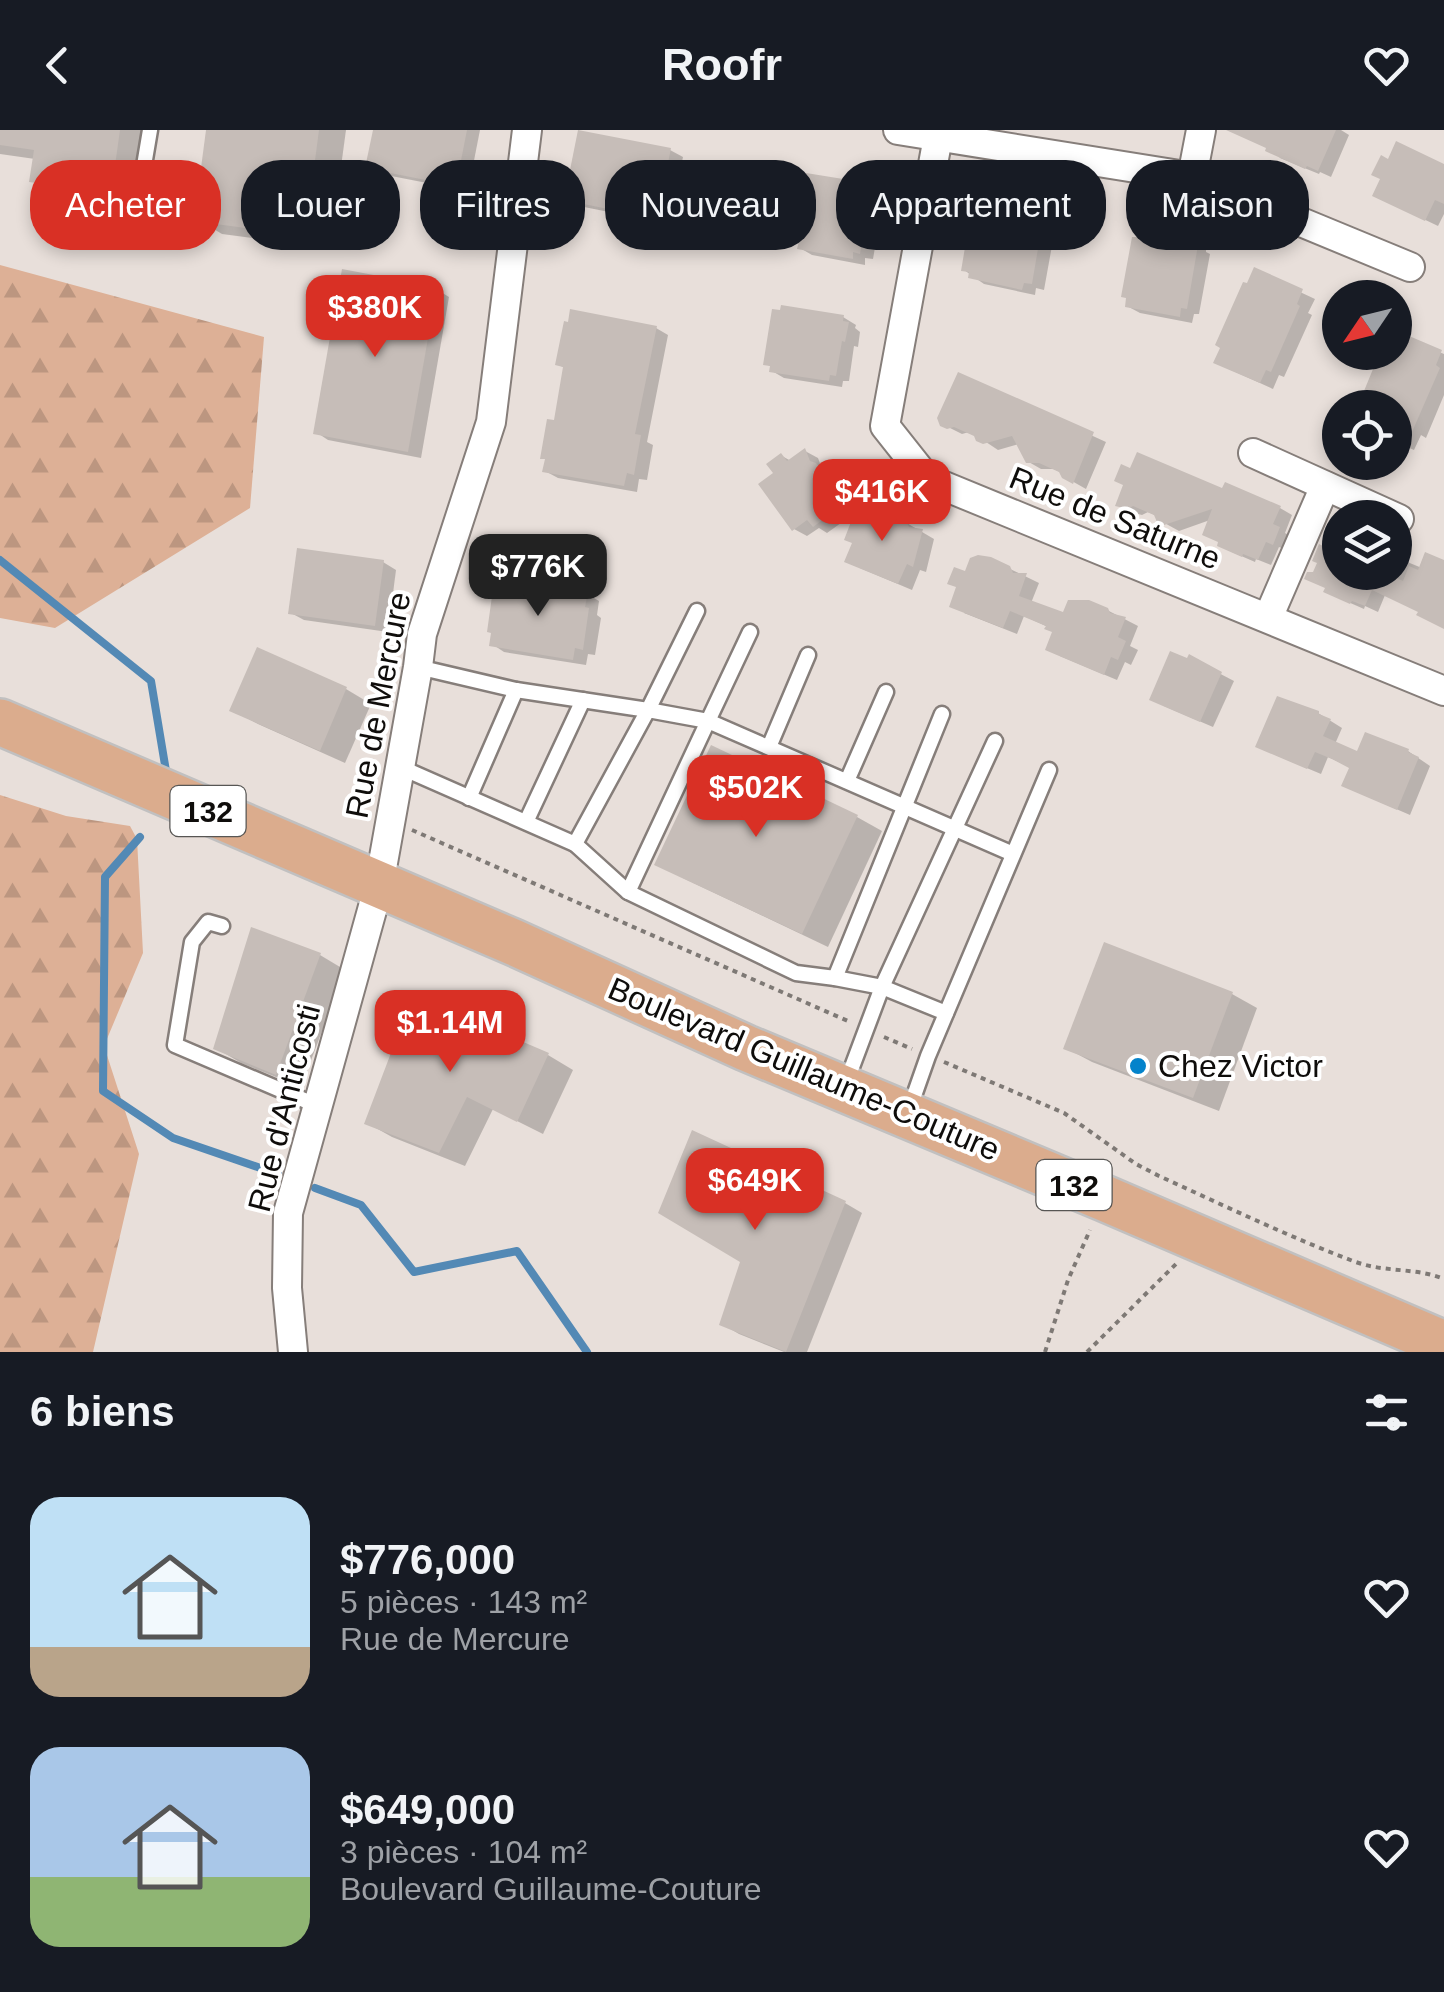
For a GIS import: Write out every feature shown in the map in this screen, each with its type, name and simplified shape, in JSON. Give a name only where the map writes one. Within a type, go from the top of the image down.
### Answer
[{"type":"main road","name":"Boulevard Guillaume-Couture","points":[[0,722],[379,884],[746,1048],[1444,1344]]},
{"type":"street","name":"Rue de Mercure","points":[[379,884],[422,634],[491,422],[527,130]]},
{"type":"street","points":[[898,130],[1126,167]]},
{"type":"street","points":[[1195,160],[1200,130]]},
{"type":"street","name":"Rue de Saturne","points":[[938,137],[885,426],[927,478],[1444,691]]},
{"type":"street","points":[[1309,225],[1410,266]]},
{"type":"street","points":[[1254,453],[1358,500]]},
{"type":"street","points":[[1268,618],[1326,486]]},
{"type":"street","name":"Rue d'Anticosti","points":[[293,1352],[287,1288],[288,1213],[379,884]]},
{"type":"lane","points":[[145,160],[150,130]]},
{"type":"lane","points":[[575,844],[697,611]]},
{"type":"lane","points":[[628,892],[750,632]]},
{"type":"lane","points":[[769,747],[808,655]]},
{"type":"lane","points":[[418,667],[516,690],[708,720],[1014,854]]},
{"type":"lane","points":[[469,798],[516,690]]},
{"type":"lane","points":[[847,781],[886,692]]},
{"type":"lane","points":[[526,822],[582,700]]},
{"type":"lane","points":[[835,978],[942,714]]},
{"type":"lane","points":[[844,1088],[882,987],[995,741]]},
{"type":"lane","points":[[400,767],[575,844],[628,892],[796,973],[882,987],[946,1012]]},
{"type":"lane","points":[[908,1115],[928,1056],[1049,770]]},
{"type":"lane","points":[[222,926],[208,922],[192,942],[175,1045],[318,1106]]},
{"type":"path","points":[[1045,1352],[1068,1280],[1104,1198]]},
{"type":"path","points":[[1087,1352],[1177,1262],[1189,1234]]},
{"type":"green space","points":[[0,265],[264,337],[250,508],[55,628],[0,618]]},
{"type":"green space","points":[[0,795],[66,816],[130,826],[137,839],[143,953],[104,1046],[139,1154],[93,1352],[0,1352]]},
{"type":"building","points":[[0,130],[120,130],[116,160],[32,160],[34,150],[0,145]]},
{"type":"building","points":[[206,130],[319,130],[315,160],[241,160],[241,227],[221,225],[221,160],[202,160]]},
{"type":"building","points":[[373,130],[467,130],[461,160],[420,160],[420,179],[400,175],[400,160],[367,160]]},
{"type":"building","points":[[578,130],[671,148],[669,160],[605,160],[605,208],[585,204],[585,160],[572,160]]},
{"type":"building","points":[[1226,130],[1336,130],[1318,171],[1309,167],[1309,160],[1285,160],[1265,151],[1266,148]]},
{"type":"building","points":[[1396,141],[1444,164],[1444,204],[1435,200],[1425,221],[1372,196],[1380,179],[1371,175],[1381,155],[1388,159]]},
{"type":"building","points":[[816,175],[836,178],[836,250],[861,250],[860,254],[853,252],[853,259],[803,250],[816,250]]},
{"type":"building","points":[[965,250],[1038,250],[1032,284],[1024,283],[1022,290],[968,278],[969,272],[961,271]]},
{"type":"building","points":[[1130,250],[1197,250],[1187,309],[1181,308],[1180,317],[1125,307],[1126,298],[1121,297]]},
{"type":"building","points":[[1254,267],[1303,289],[1297,304],[1300,306],[1271,372],[1266,370],[1260,383],[1213,363],[1220,348],[1215,345],[1243,282],[1247,283]]},
{"type":"building","points":[[342,269],[437,287],[408,452],[313,434]]},
{"type":"building","points":[[781,305],[844,315],[843,321],[849,322],[836,376],[830,375],[829,381],[769,372],[770,366],[763,365],[772,309],[780,310]]},
{"type":"building","points":[[570,309],[657,326],[635,434],[641,435],[634,475],[627,473],[624,486],[542,472],[545,459],[540,459],[547,419],[554,420],[563,367],[555,365]]},
{"type":"building","points":[[1412,337],[1442,350],[1436,365],[1440,368],[1412,432],[1412,390],[1364,390],[1373,370],[1412,370]]},
{"type":"building","points":[[958,372],[1094,432],[1073,484],[1039,463],[1026,463],[1012,436],[983,444],[954,427],[940,426],[937,418]]},
{"type":"building","points":[[805,448],[810,461],[816,463],[836,492],[836,510],[813,527],[807,520],[792,531],[758,484],[773,473],[766,464],[781,453],[787,461]]},
{"type":"building","points":[[1137,452],[1222,488],[1225,482],[1281,506],[1273,524],[1280,527],[1273,545],[1266,542],[1258,560],[1217,546],[1218,542],[1202,535],[1212,509],[1164,525],[1154,515],[1133,506],[1115,506],[1123,485],[1114,481],[1121,464],[1130,468]]},
{"type":"building","points":[[874,509],[906,520],[909,527],[923,529],[913,567],[907,564],[898,584],[844,562],[852,543],[844,540],[854,514]]},
{"type":"building","points":[[1319,544],[1322,587],[1304,579],[1317,563],[1312,561]]},
{"type":"building","points":[[297,548],[384,560],[375,626],[288,614]]},
{"type":"building","points":[[1425,552],[1444,560],[1444,629],[1416,615],[1418,612],[1372,590],[1412,590],[1412,567],[1418,570]]},
{"type":"building","points":[[978,555],[1010,566],[1013,573],[1027,573],[1019,596],[1063,612],[1068,600],[1089,600],[1108,608],[1110,613],[1126,617],[1118,637],[1126,641],[1118,660],[1111,657],[1104,675],[1045,650],[1052,632],[1044,629],[1046,626],[1010,611],[1003,628],[949,607],[956,587],[947,584],[954,567],[965,571],[970,558]]},
{"type":"building","points":[[501,577],[588,592],[583,650],[575,648],[573,660],[489,646],[493,589],[500,590]]},
{"type":"building","points":[[1324,590],[1372,590],[1365,606]]},
{"type":"building","points":[[257,647],[347,687],[320,751],[229,711]]},
{"type":"building","points":[[1170,651],[1187,658],[1189,654],[1222,672],[1200,722],[1149,700]]},
{"type":"building","points":[[1277,696],[1331,719],[1323,736],[1357,751],[1365,732],[1409,749],[1419,757],[1397,810],[1341,786],[1349,768],[1332,759],[1315,752],[1307,769],[1255,747]]},
{"type":"building","points":[[711,745],[858,815],[802,934],[654,865]]},
{"type":"building","points":[[251,927],[321,953],[276,1075],[213,1049]]},
{"type":"building","points":[[1104,942],[1233,992],[1193,1098],[1063,1049]]},
{"type":"building","points":[[413,995],[549,1053],[517,1122],[467,1097],[439,1153],[364,1124]]},
{"type":"building","points":[[692,1130],[846,1201],[786,1352],[719,1325],[740,1262],[658,1213]]},
{"type":"waterway","points":[[0,560],[151,681],[166,771]]},
{"type":"waterway","points":[[140,837],[105,877],[103,1091],[173,1138],[278,1174]]},
{"type":"waterway","points":[[315,1188],[361,1205],[414,1272],[517,1251],[587,1352]]},
{"type":"place","name":"Chez Victor","points":[[1138,1066]]}]
